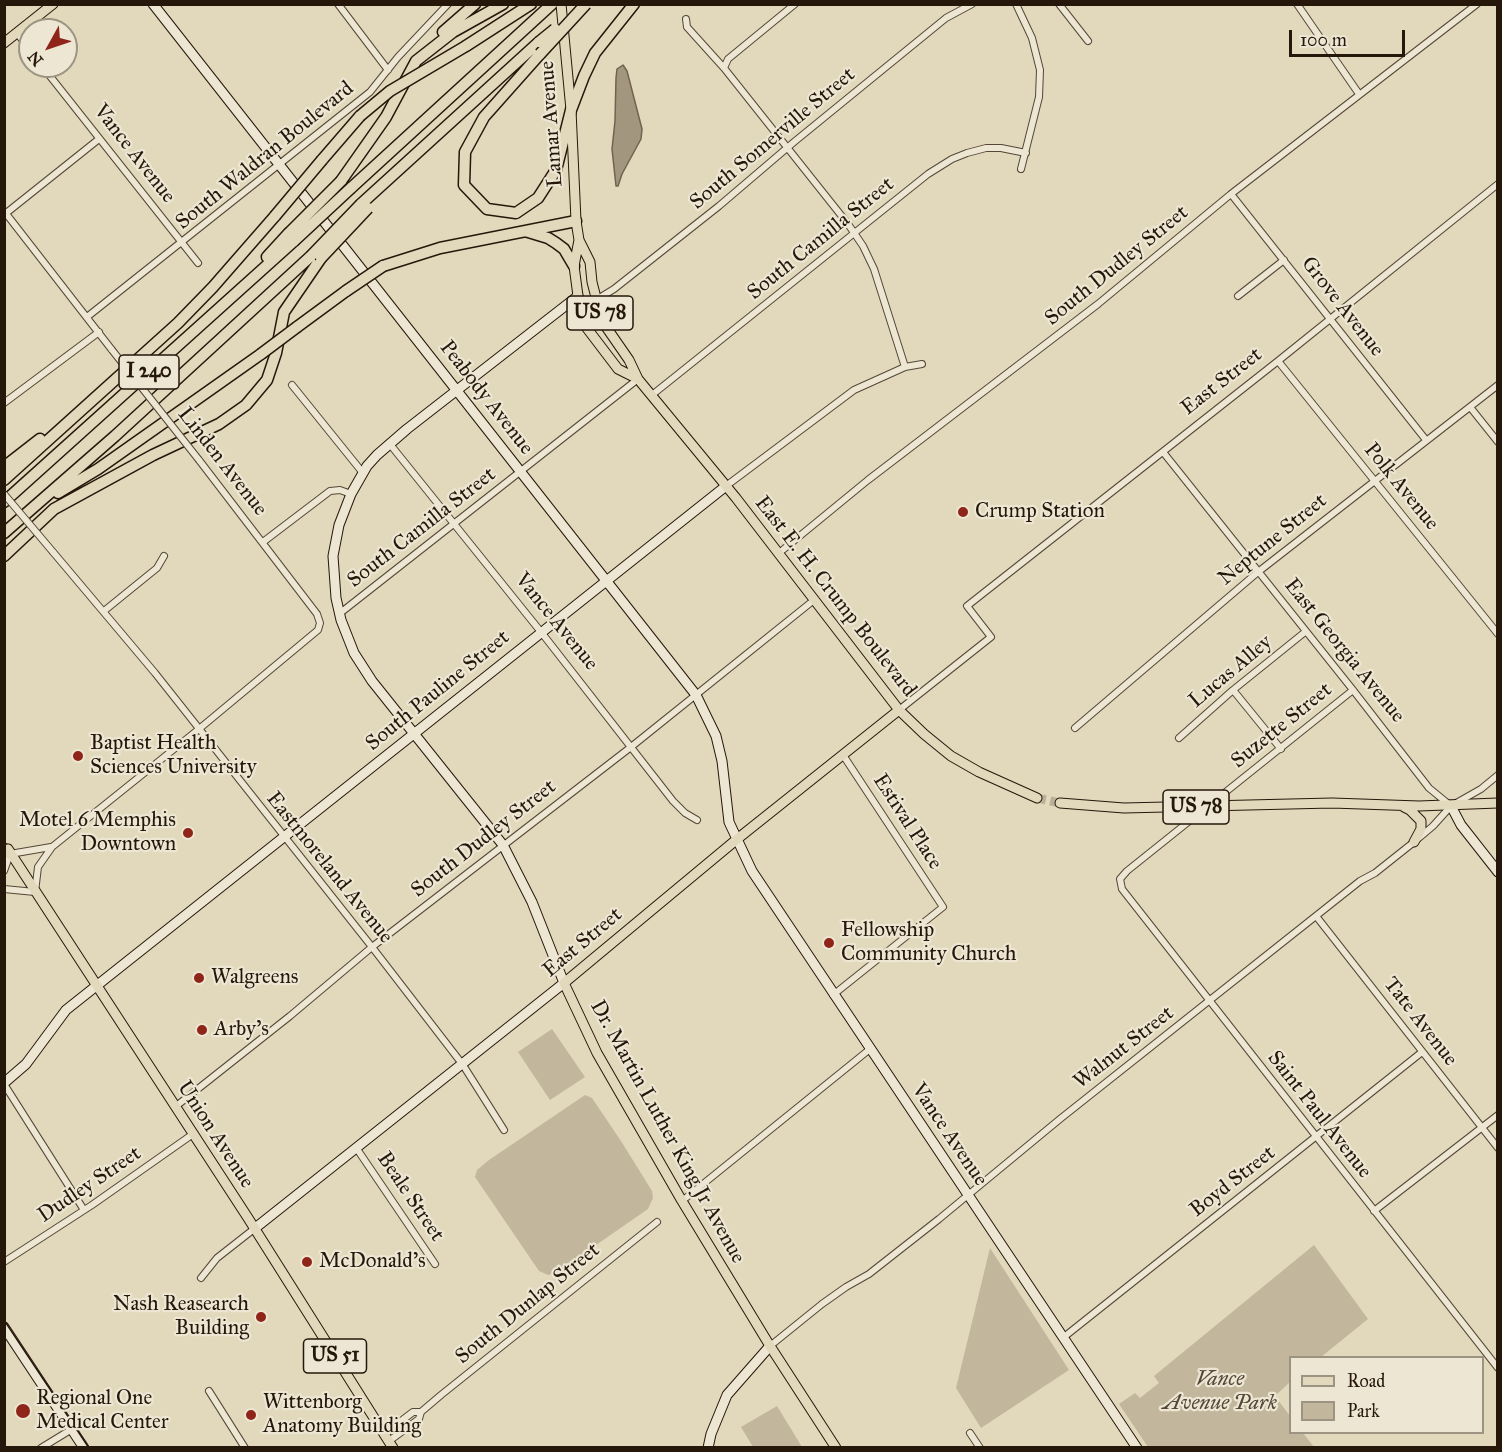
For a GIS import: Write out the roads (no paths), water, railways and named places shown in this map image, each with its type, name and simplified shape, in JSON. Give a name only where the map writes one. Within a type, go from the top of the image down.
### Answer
[{"type":"highway","points":[[291,237],[341,181],[386,117],[416,61],[441,34],[475,4]]},
{"type":"highway","points":[[416,61],[453,32],[503,4]]},
{"type":"highway","points":[[4,480],[178,324],[213,287],[360,116],[390,91],[531,4]]},
{"type":"highway","name":"I 240","points":[[4,502],[230,298],[291,237],[351,188],[552,4]]},
{"type":"highway","name":"I 240","points":[[4,533],[40,504],[316,257],[420,152],[540,48],[585,4]]},
{"type":"highway","points":[[540,48],[484,117],[465,153],[464,184],[487,209],[516,213],[538,198],[556,170],[570,110],[595,52],[634,4]]},
{"type":"highway","points":[[40,504],[89,475],[383,266],[440,248],[576,221]]},
{"type":"highway","points":[[522,230],[548,238],[556,243],[564,249],[574,266]]},
{"type":"highway","points":[[4,555],[54,508],[153,455],[219,424],[246,405],[267,380],[276,353],[284,312],[316,257]]},
{"type":"highway","points":[[4,467],[89,403]]},
{"type":"main road","points":[[4,43],[53,4]]},
{"type":"main road","name":"Lamar Avenue","points":[[561,4],[579,240]]},
{"type":"main road","name":"East E. H. Crump Boulevard","points":[[579,240],[590,262],[602,321],[629,360],[638,379],[779,553],[899,710],[951,756],[1037,798]]},
{"type":"main road","name":"East E. H. Crump Boulevard","points":[[579,240],[574,266],[578,296],[586,327],[618,369],[638,379]]},
{"type":"main road","name":"East Street","points":[[564,982],[736,840],[899,710]]},
{"type":"main road","name":"US 78","points":[[1060,803],[1124,808],[1332,803],[1451,806],[1497,803]]},
{"type":"main road","points":[[1402,806],[1410,810],[1421,821],[1421,829],[1414,842]]},
{"type":"main road","name":"Union Avenue","points":[[6,849],[176,1107],[389,1441]]},
{"type":"main road","name":"Dr. Martin Luther King Jr Avenue","points":[[564,982],[597,1053],[682,1201],[770,1346],[836,1448]]},
{"type":"street","name":"Peabody Avenue","points":[[153,4],[696,695],[716,736],[722,761],[729,822],[736,840]]},
{"type":"street","points":[[338,4],[388,70]]},
{"type":"street","name":"South Waldran Boulevard","points":[[87,317],[370,92],[448,4]]},
{"type":"street","points":[[724,68],[728,59],[795,4]]},
{"type":"street","name":"South Somerville Street","points":[[596,300],[614,289],[946,18],[972,4]]},
{"type":"street","points":[[1016,4],[1032,38],[1040,70],[1039,97],[1021,169]]},
{"type":"street","points":[[1059,4],[1088,41]]},
{"type":"street","points":[[1298,4],[1359,94]]},
{"type":"street","name":"South Dudley Street","points":[[779,553],[868,480],[1098,304],[1230,194],[1477,4]]},
{"type":"street","points":[[686,19],[687,27],[724,68],[863,246],[874,269],[905,367]]},
{"type":"street","name":"Vance Avenue","points":[[51,78],[198,263]]},
{"type":"street","points":[[5,213],[99,139]]},
{"type":"street","name":"South Camilla Street","points":[[652,395],[928,174],[952,159],[987,148],[1026,153]]},
{"type":"street","name":"East Street","points":[[899,710],[991,637],[967,606],[1278,361],[1497,184]]},
{"type":"street","name":"Grove Avenue","points":[[1230,194],[1426,440]]},
{"type":"street","name":"Linden Avenue","points":[[5,213],[317,614],[320,623],[318,630],[199,729]]},
{"type":"street","points":[[1238,296],[1284,260]]},
{"type":"street","name":"Dr. Martin Luther King Jr Avenue","points":[[564,982],[532,902],[502,845],[372,681],[348,640],[336,598],[333,556],[339,525],[351,494],[363,473],[389,443],[578,296]]},
{"type":"street","points":[[4,403],[99,332]]},
{"type":"street","name":"Polk Avenue","points":[[1278,361],[1497,634]]},
{"type":"street","name":"South Pauline Street","points":[[4,1084],[26,1064],[66,1010],[606,580],[854,390],[905,367],[921,364]]},
{"type":"street","name":"South Camilla Street","points":[[339,614],[638,379]]},
{"type":"street","points":[[292,385],[363,473]]},
{"type":"street","name":"Neptune Street","points":[[1075,728],[1258,572],[1497,385]]},
{"type":"street","points":[[1470,408],[1497,442]]},
{"type":"street","name":"Vance Avenue","points":[[389,443],[679,808],[698,820]]},
{"type":"street","name":"East Georgia Avenue","points":[[1163,452],[1429,788],[1451,806],[1461,825],[1497,872]]},
{"type":"street","points":[[263,542],[324,494],[335,490],[351,494]]},
{"type":"street","name":"Eastmoreland Avenue","points":[[4,494],[104,611],[372,947],[463,1065],[504,1130]]},
{"type":"street","points":[[104,611],[158,568],[164,556]]},
{"type":"street","name":"South Dudley Street","points":[[176,1107],[372,947],[631,747],[814,600]]},
{"type":"street","name":"Lucas Alley","points":[[1179,738],[1233,690],[1305,632]]},
{"type":"street","points":[[1233,690],[1281,749]]},
{"type":"street","name":"Suzette Street","points":[[1120,879],[1126,871],[1353,690]]},
{"type":"street","points":[[4,889],[35,892],[38,867],[52,847],[199,729]]},
{"type":"street","name":"Estival Place","points":[[833,995],[942,907],[843,755]]},
{"type":"street","name":"Walnut Street","points":[[770,1346],[846,1287],[869,1274],[1360,881],[1375,873],[1414,842],[1451,806],[1481,789],[1497,775]]},
{"type":"street","name":"Vance Avenue","points":[[736,840],[752,871],[833,995],[1137,1448]]},
{"type":"street","points":[[4,871],[6,849],[52,847]]},
{"type":"street","name":"Saint Paul Avenue","points":[[1120,879],[1122,889],[1209,1002],[1497,1368]]},
{"type":"street","name":"Tate Avenue","points":[[1316,916],[1497,1148]]},
{"type":"street","name":"East Street","points":[[201,1278],[217,1258],[463,1065],[564,982]]},
{"type":"street","points":[[682,1201],[870,1048]]},
{"type":"street","name":"Boyd Street","points":[[1064,1337],[1422,1052]]},
{"type":"street","points":[[4,1084],[84,1210]]},
{"type":"street","points":[[1374,1211],[1497,1115]]},
{"type":"street","name":"Dudley Street","points":[[4,1262],[84,1210],[193,1134]]},
{"type":"street","name":"Beale Street","points":[[357,1149],[435,1264]]},
{"type":"street","name":"South Dunlap Street","points":[[389,1441],[413,1412],[421,1412],[657,1222]]},
{"type":"street","points":[[4,1327],[84,1448]]},
{"type":"street","points":[[708,1448],[714,1424],[727,1395],[770,1346]]},
{"type":"street","points":[[209,1391],[245,1448]]},
{"type":"street","points":[[41,1448],[72,1430]]},
{"type":"street","points":[[970,1433],[980,1448]]},
{"type":"tunnel","points":[[1037,798],[1060,803]]},
{"type":"tram line","points":[[4,1320],[89,1448]]},
{"type":"place","name":"Crump Station","points":[[963,512]]},
{"type":"place","name":"Baptist Health Sciences University","points":[[78,756]]},
{"type":"place","name":"Motel 6 Memphis Downtown","points":[[188,833]]},
{"type":"place","name":"Fellowship Community Church","points":[[829,943]]},
{"type":"place","name":"Walgreens","points":[[199,978]]},
{"type":"place","name":"Arby's","points":[[202,1030]]},
{"type":"place","name":"McDonald's","points":[[307,1262]]},
{"type":"place","name":"Nash Reasearch Building","points":[[261,1317]]},
{"type":"place","name":"Regional One Medical Center","points":[[23,1411]]},
{"type":"place","name":"Wittenborg Anatomy Building","points":[[251,1415]]},
{"type":"park label","name":"Vance Avenue Park","points":[[1220,1392]]}]
